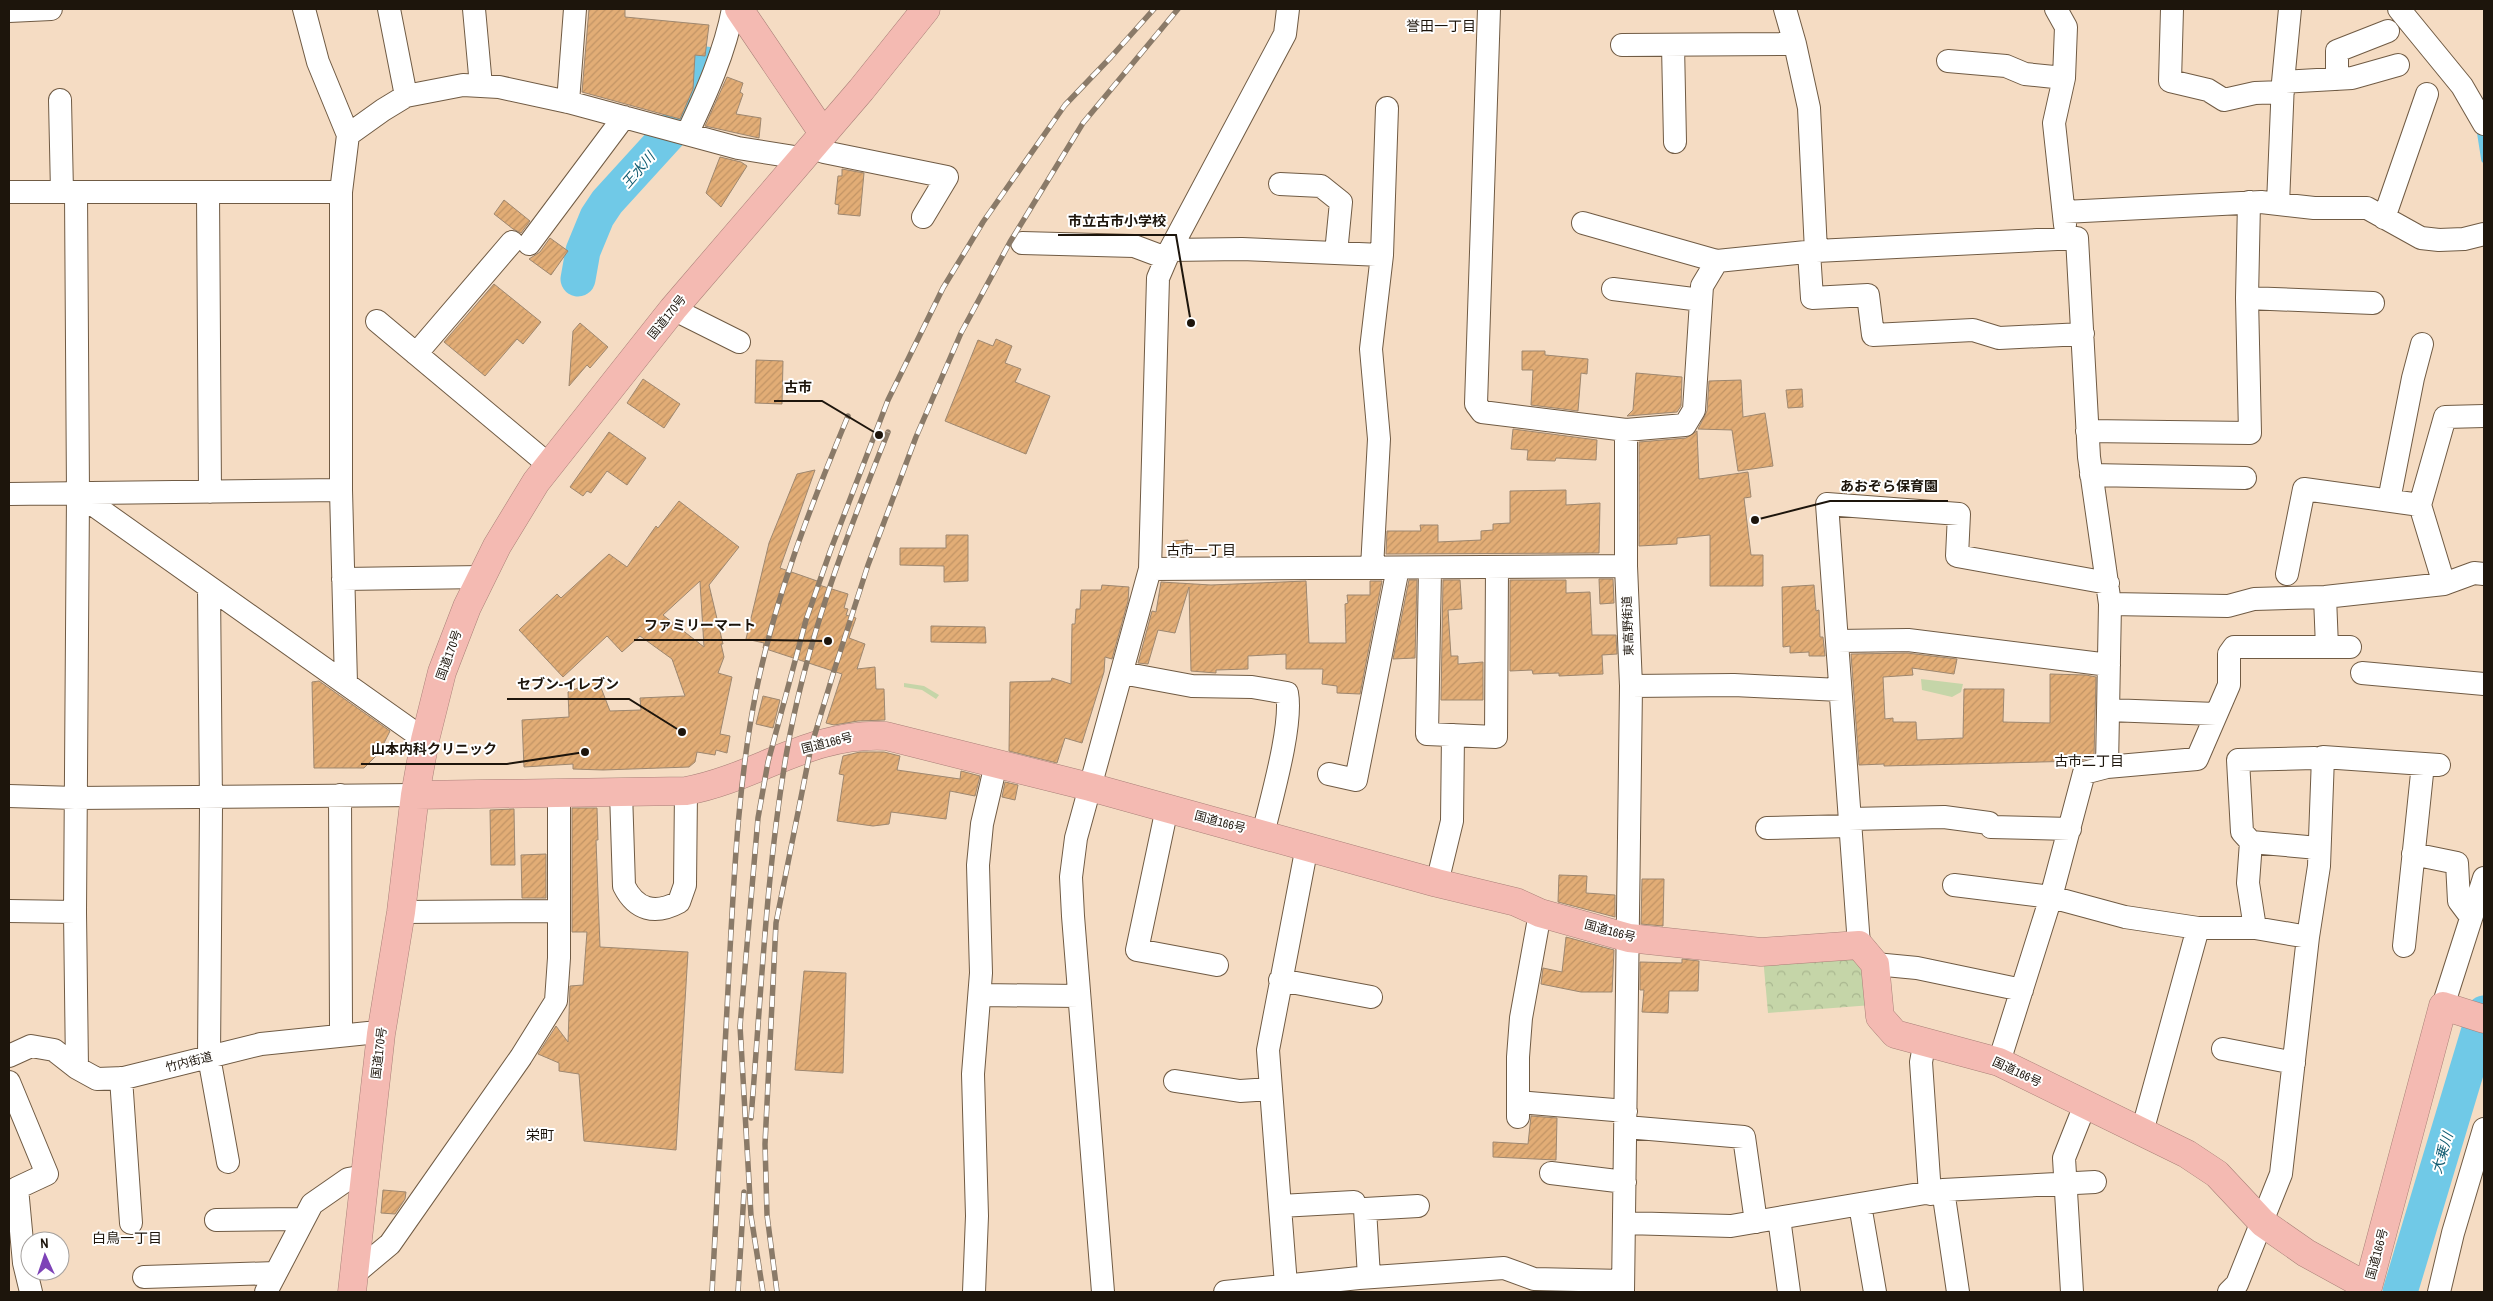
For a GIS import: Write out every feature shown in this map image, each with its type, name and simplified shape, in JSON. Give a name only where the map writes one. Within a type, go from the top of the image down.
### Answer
[{"type":"highway","points":[[739,9],[813,144]]},
{"type":"highway","name":"国道170号","points":[[353,1284],[381,1034],[402,912],[415,795],[425,740],[442,672],[467,607],[497,546],[536,482],[549,465],[673,310],[861,90],[926,9]]},
{"type":"highway","name":"国道166号","points":[[415,795],[686,791],[709,787],[786,754],[850,736],[886,736],[1090,786],[1516,902],[1540,913],[1629,938],[1761,952],[1867,955],[1880,1017],[1895,1034],[1926,1040],[1999,1062],[2187,1154],[2217,1174],[2263,1223],[2306,1253],[2367,1290],[2448,1007]]},
{"type":"highway","points":[[2448,1007],[2484,1019]]},
{"type":"street","points":[[9,12],[51,9]]},
{"type":"street","points":[[304,9],[318,62],[348,136],[341,192],[341,490],[346,683]]},
{"type":"street","points":[[390,9],[406,96]]},
{"type":"street","points":[[474,9],[481,86]]},
{"type":"street","points":[[568,102],[575,9]]},
{"type":"street","points":[[678,132],[702,103],[729,31],[733,9]]},
{"type":"street","points":[[1103,1292],[1079,996],[1072,877],[1076,838],[1150,569],[1158,278],[1168,254],[1285,34],[1288,9]]},
{"type":"street","points":[[1489,9],[1476,404],[1482,412],[1626,430],[1684,425],[1694,410],[1702,286],[1717,261]]},
{"type":"street","points":[[1785,9],[1796,44],[1808,108],[1812,298],[1868,295],[1873,336],[1972,330],[1999,338],[2083,334]]},
{"type":"street","points":[[2056,9],[2066,26],[2064,78],[2054,123],[2066,239]]},
{"type":"street","points":[[2172,9],[2170,81],[2208,90],[2224,100],[2283,87],[2352,78],[2398,65]]},
{"type":"street","points":[[2278,204],[2283,87],[2290,9]]},
{"type":"street","points":[[2399,9],[2462,86],[2484,124]]},
{"type":"street","points":[[2337,79],[2337,51],[2388,31]]},
{"type":"street","points":[[1673,44],[1675,142]]},
{"type":"street","points":[[1622,45],[1796,44]]},
{"type":"street","points":[[1948,61],[2006,66],[2024,74],[2064,78]]},
{"type":"street","points":[[348,136],[383,110],[406,96],[463,85],[499,87],[568,102],[738,148],[813,144],[824,152],[947,177],[924,217]]},
{"type":"street","points":[[2384,218],[2427,94]]},
{"type":"street","points":[[60,100],[69,193],[78,494],[75,798],[77,1068]]},
{"type":"street","points":[[1372,568],[1379,439],[1371,349],[1382,255],[1387,108]]},
{"type":"street","points":[[416,354],[520,243],[624,118]]},
{"type":"street","points":[[1280,184],[1321,186],[1341,202],[1336,253]]},
{"type":"street","points":[[9,192],[341,192]]},
{"type":"street","points":[[208,193],[210,492]]},
{"type":"street","points":[[2064,212],[2249,202],[2314,208],[2366,208],[2421,238],[2439,240],[2464,239],[2484,234]]},
{"type":"street","points":[[2087,431],[2250,433],[2247,298],[2249,202]]},
{"type":"street","points":[[1584,223],[1717,261],[1812,252],[2077,238],[2087,431],[2091,475],[2109,594],[2107,767]]},
{"type":"street","points":[[1022,243],[1134,246],[1168,254],[1242,249],[1382,255]]},
{"type":"street","points":[[1613,288],[1701,300]]},
{"type":"street","points":[[2247,298],[2373,303]]},
{"type":"street","points":[[673,310],[738,342]]},
{"type":"street","points":[[377,321],[549,465]]},
{"type":"street","points":[[2389,500],[2413,378],[2422,344]]},
{"type":"street","points":[[2444,584],[2420,505],[2445,417],[2484,416]]},
{"type":"street","name":"東高野街道","points":[[1623,1287],[1631,686],[1626,566],[1626,430]]},
{"type":"street","points":[[2091,475],[2245,478]]},
{"type":"street","points":[[2287,574],[2304,489],[2420,505]]},
{"type":"street","points":[[9,494],[341,490]]},
{"type":"street","points":[[78,494],[425,740]]},
{"type":"street","points":[[2022,990],[1917,968],[1867,955],[1849,823],[1827,504],[1959,514],[1957,556],[2109,594],[2228,606],[2254,599],[2325,597],[2444,584],[2474,573],[2484,574]]},
{"type":"street","points":[[1150,569],[1430,569],[1626,566]]},
{"type":"street","points":[[1329,774],[1356,780],[1398,568]]},
{"type":"street","points":[[1430,569],[1427,734],[1496,737],[1497,568]]},
{"type":"street","points":[[343,579],[482,577]]},
{"type":"street","points":[[209,587],[211,796],[209,1057],[228,1162]]},
{"type":"street","points":[[2325,597],[2327,647]]},
{"type":"street","points":[[1837,641],[1908,640],[2108,665]]},
{"type":"street","points":[[1999,1062],[2051,897],[2084,773],[2107,767],[2197,759],[2229,684],[2229,654],[2234,647],[2350,647]]},
{"type":"street","points":[[1122,673],[1192,686],[1252,687],[1287,693],[1289,704],[1280,757],[1263,834]]},
{"type":"street","points":[[2362,673],[2484,684]]},
{"type":"street","points":[[1631,686],[1734,685],[1840,690]]},
{"type":"street","points":[[2108,710],[2216,714]]},
{"type":"street","points":[[1437,882],[1452,821],[1453,735]]},
{"type":"street","points":[[2229,1292],[2237,1284],[2281,1174],[2308,938],[2319,866],[2318,848],[2323,757],[2431,764],[2413,854],[2404,946]]},
{"type":"street","points":[[2314,758],[2238,760],[2242,832],[2251,842],[2318,848]]},
{"type":"street","points":[[974,1292],[978,1216],[973,1074],[981,973],[978,865],[982,824],[996,764]]},
{"type":"street","points":[[621,792],[624,886],[631,900],[645,908],[667,908],[679,902],[685,884],[686,791]]},
{"type":"street","points":[[353,1284],[390,1244],[484,1111],[556,1001],[559,793]]},
{"type":"street","points":[[340,795],[341,1031]]},
{"type":"street","points":[[9,796],[75,798],[415,795]]},
{"type":"street","points":[[1167,808],[1137,950],[1217,965]]},
{"type":"street","points":[[1767,828],[1944,817],[1989,823],[1990,827],[2070,829]]},
{"type":"street","points":[[2251,842],[2248,883],[2255,928]]},
{"type":"street","points":[[1286,1285],[1268,1050],[1307,846]]},
{"type":"street","points":[[2413,854],[2457,863],[2459,901],[2471,917]]},
{"type":"street","points":[[2448,1007],[2471,917],[2484,878]]},
{"type":"street","points":[[1954,885],[2051,897],[2125,917],[2198,928],[2255,928],[2308,938]]},
{"type":"street","points":[[9,911],[75,912]]},
{"type":"street","points":[[402,912],[558,911]]},
{"type":"street","points":[[1540,913],[1522,1018],[1518,1057],[1518,1109],[1626,1119],[1744,1137],[1756,1222]]},
{"type":"street","points":[[2142,1132],[2198,928]]},
{"type":"street","points":[[1280,980],[1372,997]]},
{"type":"street","points":[[980,995],[1079,996]]},
{"type":"street","name":"竹内街道","points":[[9,1056],[31,1046],[54,1050],[77,1068],[97,1079],[121,1078],[261,1044],[341,1031],[381,1034]]},
{"type":"street","points":[[1926,1040],[1921,1062],[1937,1192],[1958,1292]]},
{"type":"street","points":[[2223,1049],[2294,1062]]},
{"type":"street","points":[[121,1078],[131,1223]]},
{"type":"street","points":[[1175,1081],[1240,1091],[1271,1089]]},
{"type":"street","points":[[9,1082],[47,1174],[17,1188],[24,1263],[31,1292]]},
{"type":"street","points":[[2063,1292],[2072,1292],[2064,1158],[2085,1105]]},
{"type":"street","points":[[2439,1292],[2453,1233],[2484,1129]]},
{"type":"street","points":[[1551,1173],[1625,1182]]},
{"type":"street","points":[[144,1277],[271,1283],[312,1204],[348,1178],[365,1176]]},
{"type":"street","points":[[1625,1223],[1731,1226],[1937,1192],[2095,1182]]},
{"type":"street","points":[[1280,1206],[1354,1202]]},
{"type":"street","points":[[1860,1205],[1875,1292]]},
{"type":"street","points":[[1363,1282],[1364,1209],[1418,1206]]},
{"type":"street","points":[[1779,1218],[1789,1292]]},
{"type":"street","points":[[216,1220],[304,1219]]},
{"type":"street","points":[[1225,1292],[1286,1285],[1363,1282],[1504,1268],[1534,1279],[1623,1287]]},
{"type":"green space","points":[[1921,679],[1963,684],[1961,692],[1952,697],[1922,690]]},
{"type":"green space","points":[[904,683],[924,686],[939,695],[936,699],[922,690],[904,687]]},
{"type":"green space","points":[[1854,952],[1866,964],[1872,1005],[1768,1013],[1763,957]]},
{"type":"building","points":[[589,9],[625,9],[625,17],[709,25],[705,56],[695,55],[693,89],[680,119],[582,92]]},
{"type":"building","points":[[727,77],[743,83],[740,92],[743,94],[736,114],[761,118],[759,138],[705,126]]},
{"type":"building","points":[[720,157],[741,162],[747,166],[721,207],[706,193]]},
{"type":"building","points":[[842,169],[864,173],[860,216],[838,214],[839,205],[835,204],[838,176],[842,176]]},
{"type":"building","points":[[504,200],[530,221],[521,233],[494,214]]},
{"type":"building","points":[[550,238],[568,251],[551,275],[529,259],[540,252]]},
{"type":"building","points":[[494,284],[541,322],[523,344],[517,339],[485,376],[444,342]]},
{"type":"building","points":[[580,323],[608,347],[590,368],[587,365],[569,386],[573,331]]},
{"type":"building","points":[[996,339],[1012,346],[1005,363],[1021,369],[1015,382],[1050,396],[1026,454],[945,421],[978,340],[993,346]]},
{"type":"building","points":[[1522,351],[1545,351],[1545,355],[1588,359],[1587,374],[1581,373],[1578,411],[1531,405],[1533,370],[1522,370]]},
{"type":"building","points":[[756,360],[783,361],[782,404],[755,403]]},
{"type":"building","points":[[1636,373],[1682,377],[1681,406],[1677,412],[1627,416],[1633,410]]},
{"type":"building","points":[[643,379],[680,404],[664,428],[627,403]]},
{"type":"building","points":[[1741,380],[1743,417],[1765,413],[1773,466],[1738,471],[1732,430],[1698,429],[1707,411],[1709,381]]},
{"type":"building","points":[[1802,389],[1803,407],[1788,408],[1786,390]]},
{"type":"building","points":[[1513,429],[1597,440],[1596,460],[1556,458],[1555,461],[1527,460],[1528,450],[1511,449]]},
{"type":"building","points":[[1697,431],[1699,479],[1748,472],[1751,497],[1744,498],[1751,555],[1763,555],[1763,586],[1710,586],[1710,535],[1677,538],[1677,544],[1639,546],[1639,442],[1686,438]]},
{"type":"building","points":[[609,432],[646,458],[627,485],[607,471],[591,493],[587,491],[583,496],[570,487]]},
{"type":"building","points":[[815,470],[780,568],[820,582],[819,585],[848,594],[844,608],[848,609],[846,615],[856,618],[849,638],[865,644],[857,669],[875,667],[876,689],[884,689],[885,720],[858,721],[834,725],[826,723],[842,674],[763,648],[764,643],[746,639],[769,543],[797,474]]},
{"type":"building","points":[[1566,490],[1566,505],[1600,503],[1599,553],[1386,554],[1387,531],[1421,531],[1420,525],[1438,525],[1438,542],[1481,540],[1481,531],[1493,530],[1493,524],[1510,523],[1510,491]]},
{"type":"building","points":[[679,501],[739,547],[709,585],[723,644],[721,644],[724,657],[718,673],[732,677],[720,734],[730,736],[727,753],[716,750],[715,755],[697,752],[695,762],[689,767],[603,770],[573,769],[573,764],[524,767],[522,720],[569,717],[568,692],[598,680],[610,711],[641,710],[640,698],[685,696],[672,659],[640,636],[622,652],[607,636],[563,677],[519,630],[557,594],[561,598],[609,554],[627,567],[656,526],[658,528]],"holes":[[[700,581],[704,647],[663,615]]]},
{"type":"building","points":[[946,535],[968,535],[968,581],[944,582],[944,566],[900,565],[900,548],[946,548]]},
{"type":"building","points":[[1188,540],[1189,556],[1173,556],[1173,541]]},
{"type":"building","points":[[1599,579],[1613,579],[1614,603],[1600,604]]},
{"type":"building","points":[[1409,580],[1417,580],[1415,658],[1393,659]]},
{"type":"building","points":[[1443,580],[1460,580],[1462,609],[1448,610],[1451,656],[1458,656],[1458,664],[1483,662],[1483,700],[1441,700]]},
{"type":"building","points":[[1510,580],[1566,580],[1566,593],[1590,592],[1592,635],[1616,635],[1617,654],[1602,655],[1603,674],[1559,676],[1559,673],[1533,674],[1532,670],[1510,671]]},
{"type":"building","points":[[1306,581],[1309,643],[1346,643],[1345,604],[1348,603],[1347,595],[1370,595],[1370,581],[1382,581],[1360,694],[1337,693],[1337,686],[1322,684],[1323,669],[1286,669],[1286,654],[1248,656],[1248,669],[1216,670],[1216,673],[1191,671],[1189,587],[1175,633],[1158,630],[1148,664],[1138,663],[1152,611],[1156,612],[1161,582],[1211,585]]},
{"type":"building","points":[[1102,585],[1129,587],[1128,601],[1112,659],[1105,657],[1104,672],[1082,743],[1065,738],[1057,763],[1009,751],[1010,682],[1051,681],[1052,678],[1071,684],[1072,624],[1075,624],[1076,609],[1080,609],[1081,590],[1101,590]]},
{"type":"building","points":[[1814,585],[1816,611],[1819,610],[1820,637],[1823,637],[1825,656],[1809,656],[1809,652],[1790,653],[1790,646],[1783,647],[1782,587]]},
{"type":"building","points":[[931,626],[985,627],[986,643],[931,642]]},
{"type":"building","points":[[1907,653],[1957,659],[1954,674],[1912,668],[1913,675],[1883,677],[1885,719],[1893,718],[1893,722],[1916,722],[1917,740],[1963,738],[1964,689],[2004,689],[2003,722],[2050,723],[2050,674],[2086,675],[2096,677],[2094,757],[2079,761],[1859,765],[1851,654]]},
{"type":"building","points":[[319,681],[390,731],[379,753],[364,768],[314,768],[312,682]]},
{"type":"building","points":[[763,696],[780,700],[773,728],[756,724]]},
{"type":"building","points":[[860,752],[884,752],[900,756],[897,770],[960,779],[961,771],[980,776],[975,796],[950,791],[946,819],[891,812],[889,824],[873,826],[837,821],[844,775],[839,774],[843,756]]},
{"type":"building","points":[[1005,782],[1018,785],[1015,800],[1002,797]]},
{"type":"building","points":[[572,808],[597,808],[598,840],[596,840],[600,947],[688,952],[676,1150],[584,1141],[579,1074],[559,1071],[559,1063],[538,1054],[556,1026],[568,1042],[570,986],[583,985],[587,932],[572,932]]},
{"type":"building","points":[[514,809],[515,865],[491,865],[490,810]]},
{"type":"building","points":[[546,854],[546,898],[522,898],[521,855]]},
{"type":"building","points":[[1559,875],[1587,876],[1586,893],[1615,895],[1615,917],[1558,902]]},
{"type":"building","points":[[1642,879],[1664,879],[1663,926],[1641,924]]},
{"type":"building","points":[[1566,937],[1614,950],[1612,992],[1581,992],[1541,984],[1543,968],[1562,972]]},
{"type":"building","points":[[1682,959],[1699,961],[1698,991],[1669,991],[1668,1013],[1642,1012],[1644,990],[1640,990],[1640,962],[1682,963]]},
{"type":"building","points":[[804,971],[846,973],[843,1073],[795,1070]]},
{"type":"building","points":[[1531,1116],[1557,1118],[1556,1160],[1493,1157],[1493,1142],[1528,1144]]},
{"type":"building","points":[[383,1190],[406,1192],[405,1199],[395,1214],[381,1213]]},
{"type":"waterway","name":"王水川","points":[[578,279],[583,251],[597,217],[607,202],[679,123],[706,64]]},
{"type":"waterway","points":[[2479,128],[2484,160]]},
{"type":"waterway","name":"大乗川","points":[[2400,1292],[2484,1013]]},
{"type":"railway","points":[[763,1292],[751,1216],[740,1026],[758,818],[768,762],[806,620],[888,400],[943,288],[983,222],[1065,105],[1154,9]]},
{"type":"railway","points":[[777,1292],[767,1215],[765,1144],[776,923],[811,747],[834,671],[868,565],[916,437],[961,333],[1010,242],[1083,123],[1178,9]]},
{"type":"railway","points":[[712,1292],[735,865],[741,795],[750,726],[764,657],[784,586],[808,517],[848,416]]},
{"type":"railway","points":[[751,1118],[774,846],[779,801],[794,714],[828,591],[888,432]]},
{"type":"railway","points":[[738,1292],[744,1192]]},
{"type":"place","name":"市立古市小学校","points":[[1191,323]]},
{"type":"place","name":"古市","points":[[879,435]]},
{"type":"place","name":"あおぞら保育園","points":[[1755,520]]},
{"type":"place","name":"ファミリーマート","points":[[828,641]]},
{"type":"place","name":"セブン-イレブン","points":[[682,732]]},
{"type":"place","name":"山本内科クリニック","points":[[585,752]]},
{"type":"district","name":"誉田一丁目","points":[[1441,26]]},
{"type":"district","name":"古市一丁目","points":[[1201,550]]},
{"type":"district","name":"古市二丁目","points":[[2089,761]]},
{"type":"district","name":"栄町","points":[[540,1135]]},
{"type":"district","name":"白鳥一丁目","points":[[127,1238]]}]
